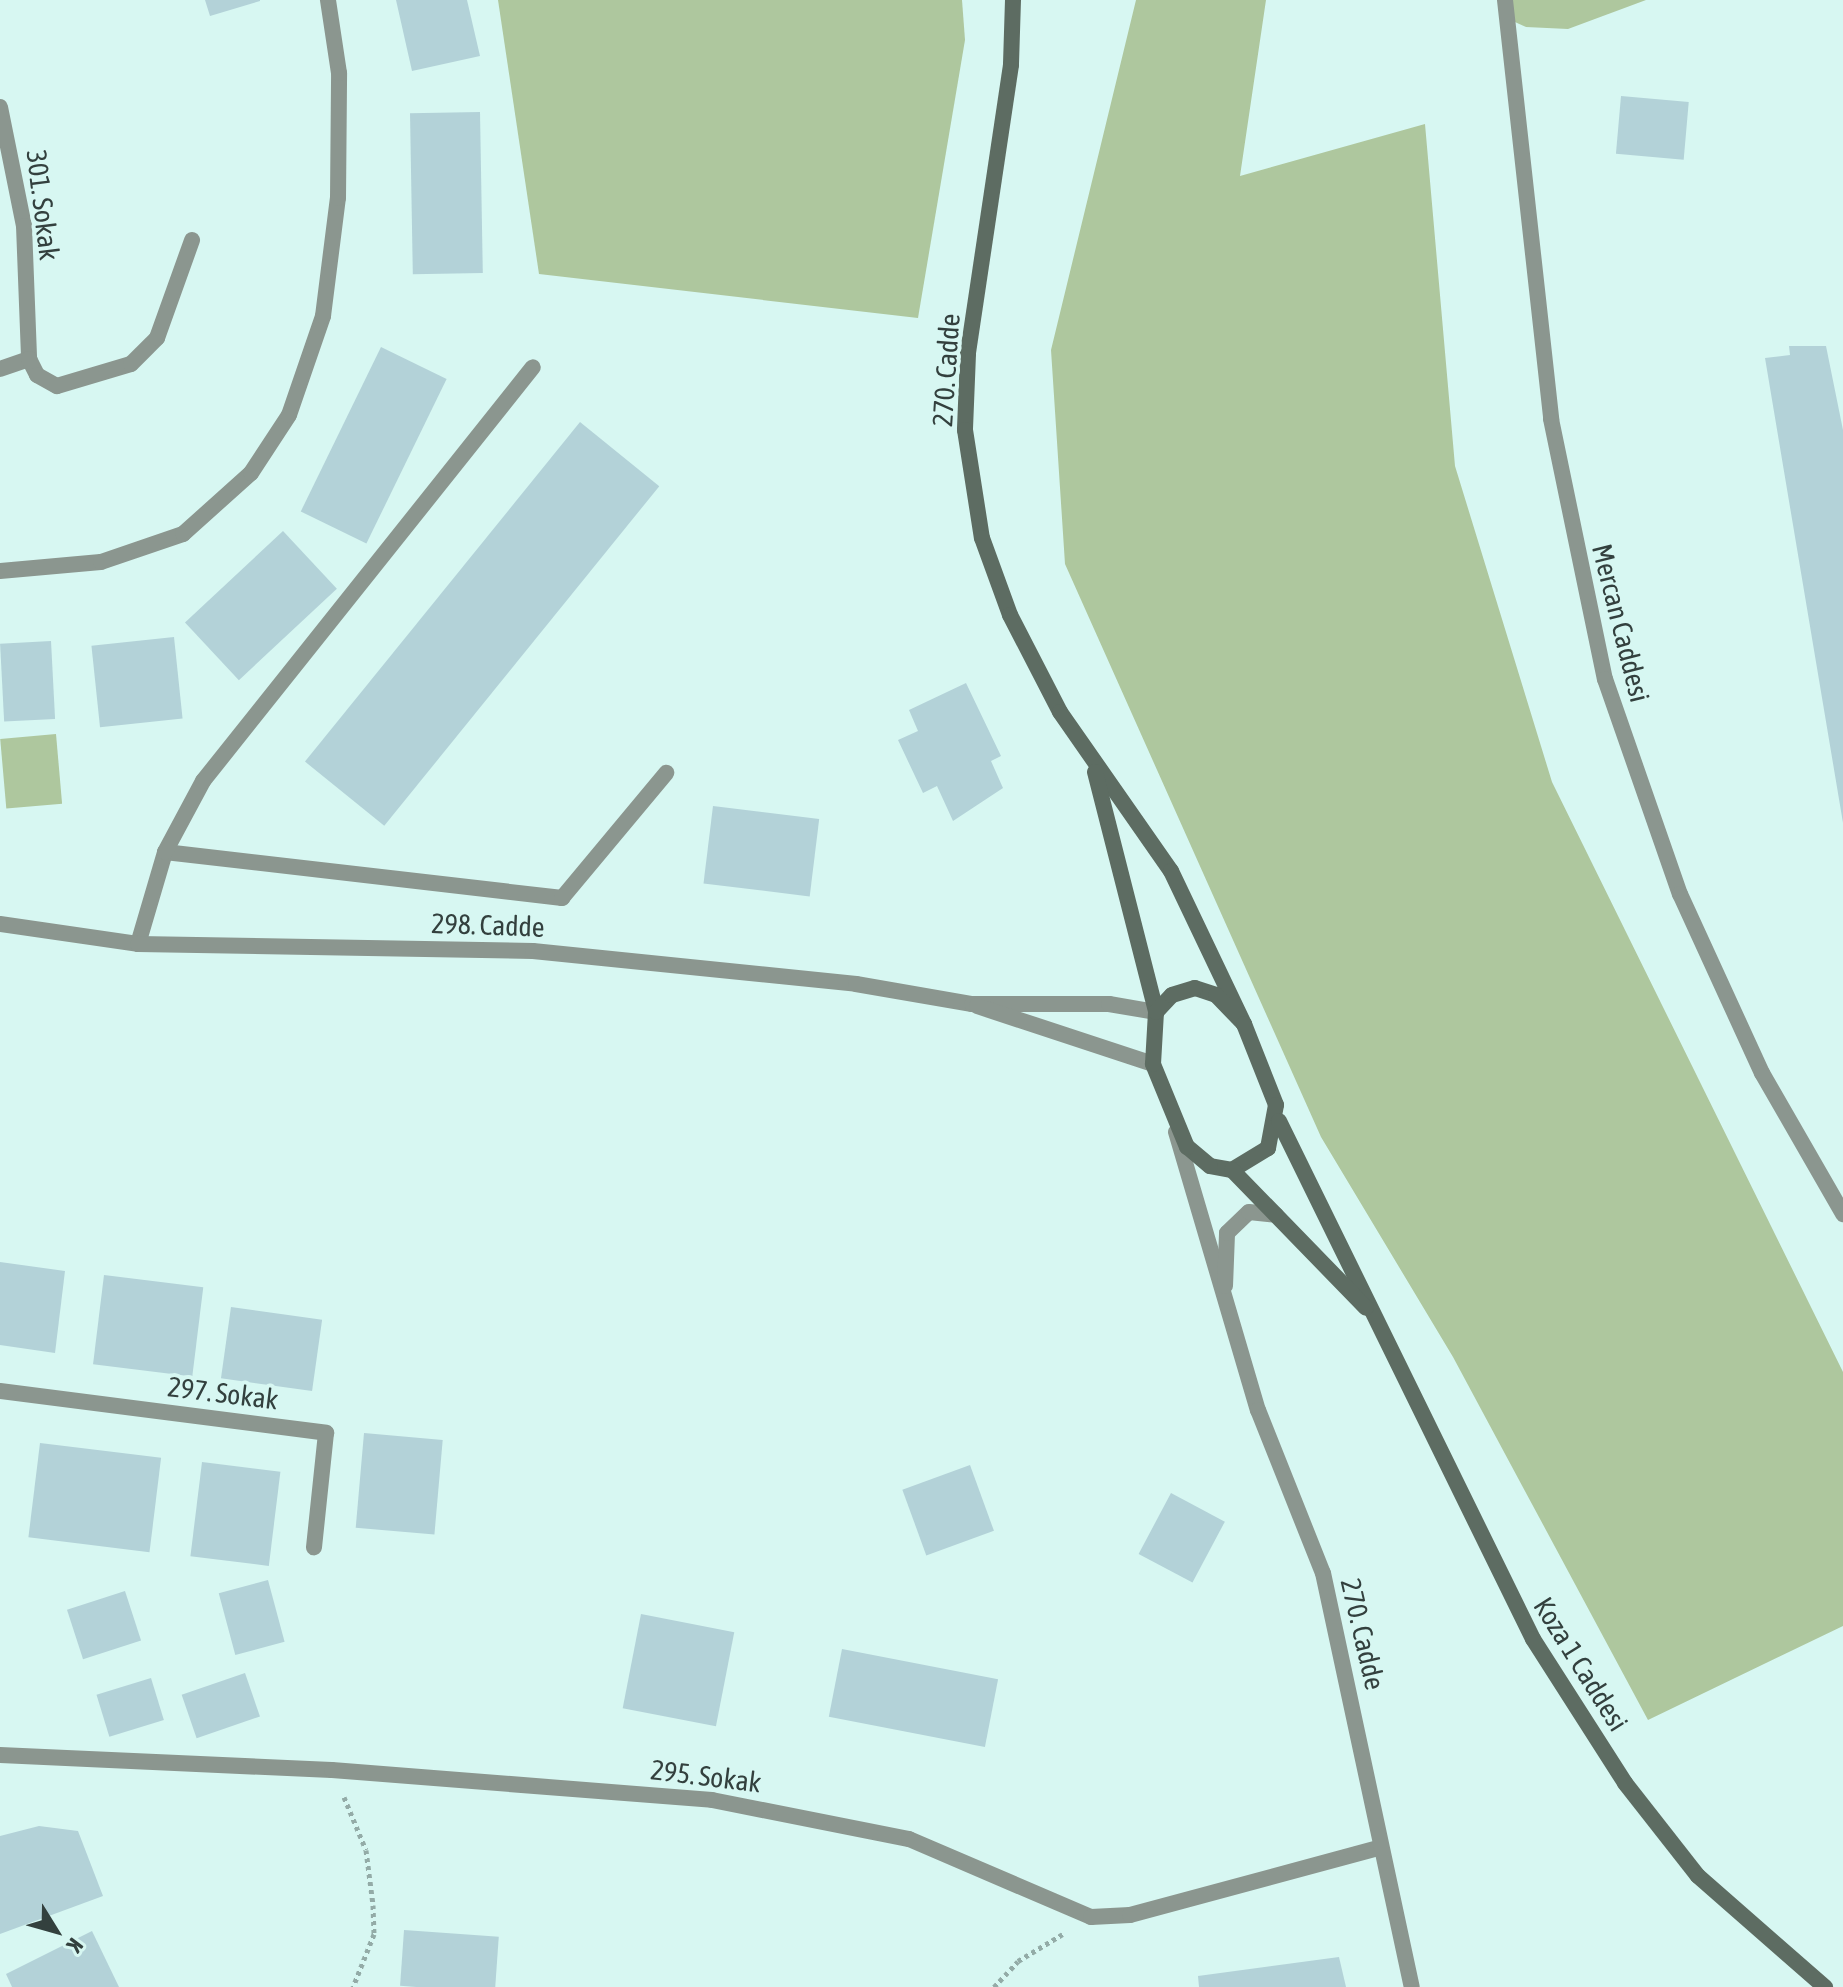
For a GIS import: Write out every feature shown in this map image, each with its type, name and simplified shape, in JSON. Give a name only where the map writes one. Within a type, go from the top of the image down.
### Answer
[{"type":"main road","name":"270. Cadde","points":[[1013,0],[965,430],[982,538],[1010,615],[1094,766],[1171,871],[1270,1081],[1279,1121]]},
{"type":"main road","name":"270. Cadde","points":[[1094,766],[1156,1012],[1153,1064],[1176,1132],[1199,1160],[1232,1170]]},
{"type":"main road","name":"270. Cadde","points":[[1156,1012],[1172,995],[1195,988],[1216,995],[1244,1024]]},
{"type":"main road","points":[[1279,1121],[1268,1148],[1232,1170],[1370,1312]]},
{"type":"main road","name":"Koza 1 Caddesi","points":[[1279,1121],[1520,1617],[1625,1783],[1698,1876],[1825,1987]]},
{"type":"street","points":[[0,571],[101,562],[183,534],[251,473],[289,415],[323,316],[338,198],[339,73],[328,0]]},
{"type":"street","name":"Mercan Caddesi","points":[[1505,0],[1549,405],[1605,679],[1680,894],[1762,1073],[1843,1214]]},
{"type":"street","name":"301. Sokak","points":[[0,107],[24,226],[29,359]]},
{"type":"street","points":[[0,369],[29,359],[37,375],[57,386],[131,364],[157,338],[192,240]]},
{"type":"street","points":[[138,944],[165,852],[247,719],[533,367]]},
{"type":"street","points":[[165,852],[562,898],[666,773]]},
{"type":"street","name":"298. Cadde","points":[[0,924],[138,944],[533,951],[856,984],[972,1004]]},
{"type":"street","points":[[972,1004],[1109,1004],[1156,1012]]},
{"type":"street","points":[[972,1004],[1153,1064]]},
{"type":"street","name":"270. Cadde","points":[[1176,1132],[1258,1410],[1323,1573],[1379,1848],[1412,1987]]},
{"type":"street","name":"270. Cadde","points":[[1225,1303],[1227,1233],[1249,1212],[1276,1215]]},
{"type":"street","name":"297. Sokak","points":[[0,1391],[326,1433],[314,1547]]},
{"type":"street","name":"295. Sokak","points":[[0,1755],[332,1770],[712,1800],[842,1820],[909,1839],[1091,1917],[1130,1915],[1379,1848]]},
{"type":"path","points":[[332,1770],[366,1850],[373,1905],[374,1934],[353,1987]]},
{"type":"path","points":[[994,1987],[1018,1961],[1091,1917]]},
{"type":"green space","points":[[498,0],[962,0],[965,40],[918,318],[539,274]]},
{"type":"green space","points":[[1136,0],[1266,0],[1240,176],[1425,124],[1455,466],[1552,782],[1843,1372],[1843,1626],[1648,1720],[1453,1357],[1321,1137],[1065,564],[1051,350]]},
{"type":"green space","points":[[1505,0],[1646,0],[1568,29],[1526,27],[1506,18]]},
{"type":"green space","points":[[56,734],[62,804],[6,809],[0,739]]},
{"type":"building","points":[[205,0],[260,0],[260,1],[210,16]]},
{"type":"building","points":[[396,0],[467,0],[480,56],[412,71]]},
{"type":"building","points":[[1621,96],[1689,102],[1684,160],[1616,154]]},
{"type":"building","points":[[480,112],[483,273],[413,274],[410,113]]},
{"type":"building","points":[[1789,346],[1826,346],[1843,430],[1843,823],[1765,358],[1790,355]]},
{"type":"building","points":[[381,347],[447,379],[366,543],[301,511]]},
{"type":"building","points":[[580,422],[659,486],[384,826],[305,762]]},
{"type":"building","points":[[283,531],[337,589],[239,680],[185,622]]},
{"type":"building","points":[[174,637],[183,719],[100,727],[91,646]]},
{"type":"building","points":[[51,641],[55,719],[4,722],[0,644]]},
{"type":"building","points":[[966,683],[1001,756],[991,761],[1003,788],[953,821],[937,786],[923,793],[898,740],[918,731],[909,710]]},
{"type":"building","points":[[713,806],[819,819],[810,896],[703,883]]},
{"type":"building","points":[[0,1262],[65,1271],[55,1353],[0,1345]]},
{"type":"building","points":[[104,1275],[203,1287],[192,1377],[93,1364]]},
{"type":"building","points":[[231,1307],[322,1320],[312,1391],[221,1378]]},
{"type":"building","points":[[364,1433],[443,1440],[434,1535],[356,1528]]},
{"type":"building","points":[[40,1443],[161,1458],[150,1552],[28,1537]]},
{"type":"building","points":[[202,1462],[280,1472],[269,1566],[190,1556]]},
{"type":"building","points":[[970,1465],[994,1531],[926,1555],[902,1490]]},
{"type":"building","points":[[1171,1493],[1225,1522],[1192,1583],[1139,1554]]},
{"type":"building","points":[[268,1580],[285,1642],[235,1655],[219,1593]]},
{"type":"building","points":[[125,1591],[141,1640],[83,1659],[67,1610]]},
{"type":"building","points":[[641,1614],[734,1632],[716,1726],[623,1708]]},
{"type":"building","points":[[842,1649],[998,1679],[985,1747],[829,1717]]},
{"type":"building","points":[[245,1673],[260,1716],[197,1738],[182,1695]]},
{"type":"building","points":[[151,1678],[164,1720],[109,1737],[96,1695]]},
{"type":"building","points":[[39,1826],[78,1831],[103,1896],[0,1934],[0,1836]]},
{"type":"building","points":[[404,1930],[499,1937],[495,1987],[400,1986]]},
{"type":"building","points":[[92,1931],[119,1987],[12,1987],[6,1974]]},
{"type":"building","points":[[1339,1957],[1346,1987],[1199,1987],[1198,1976]]}]
